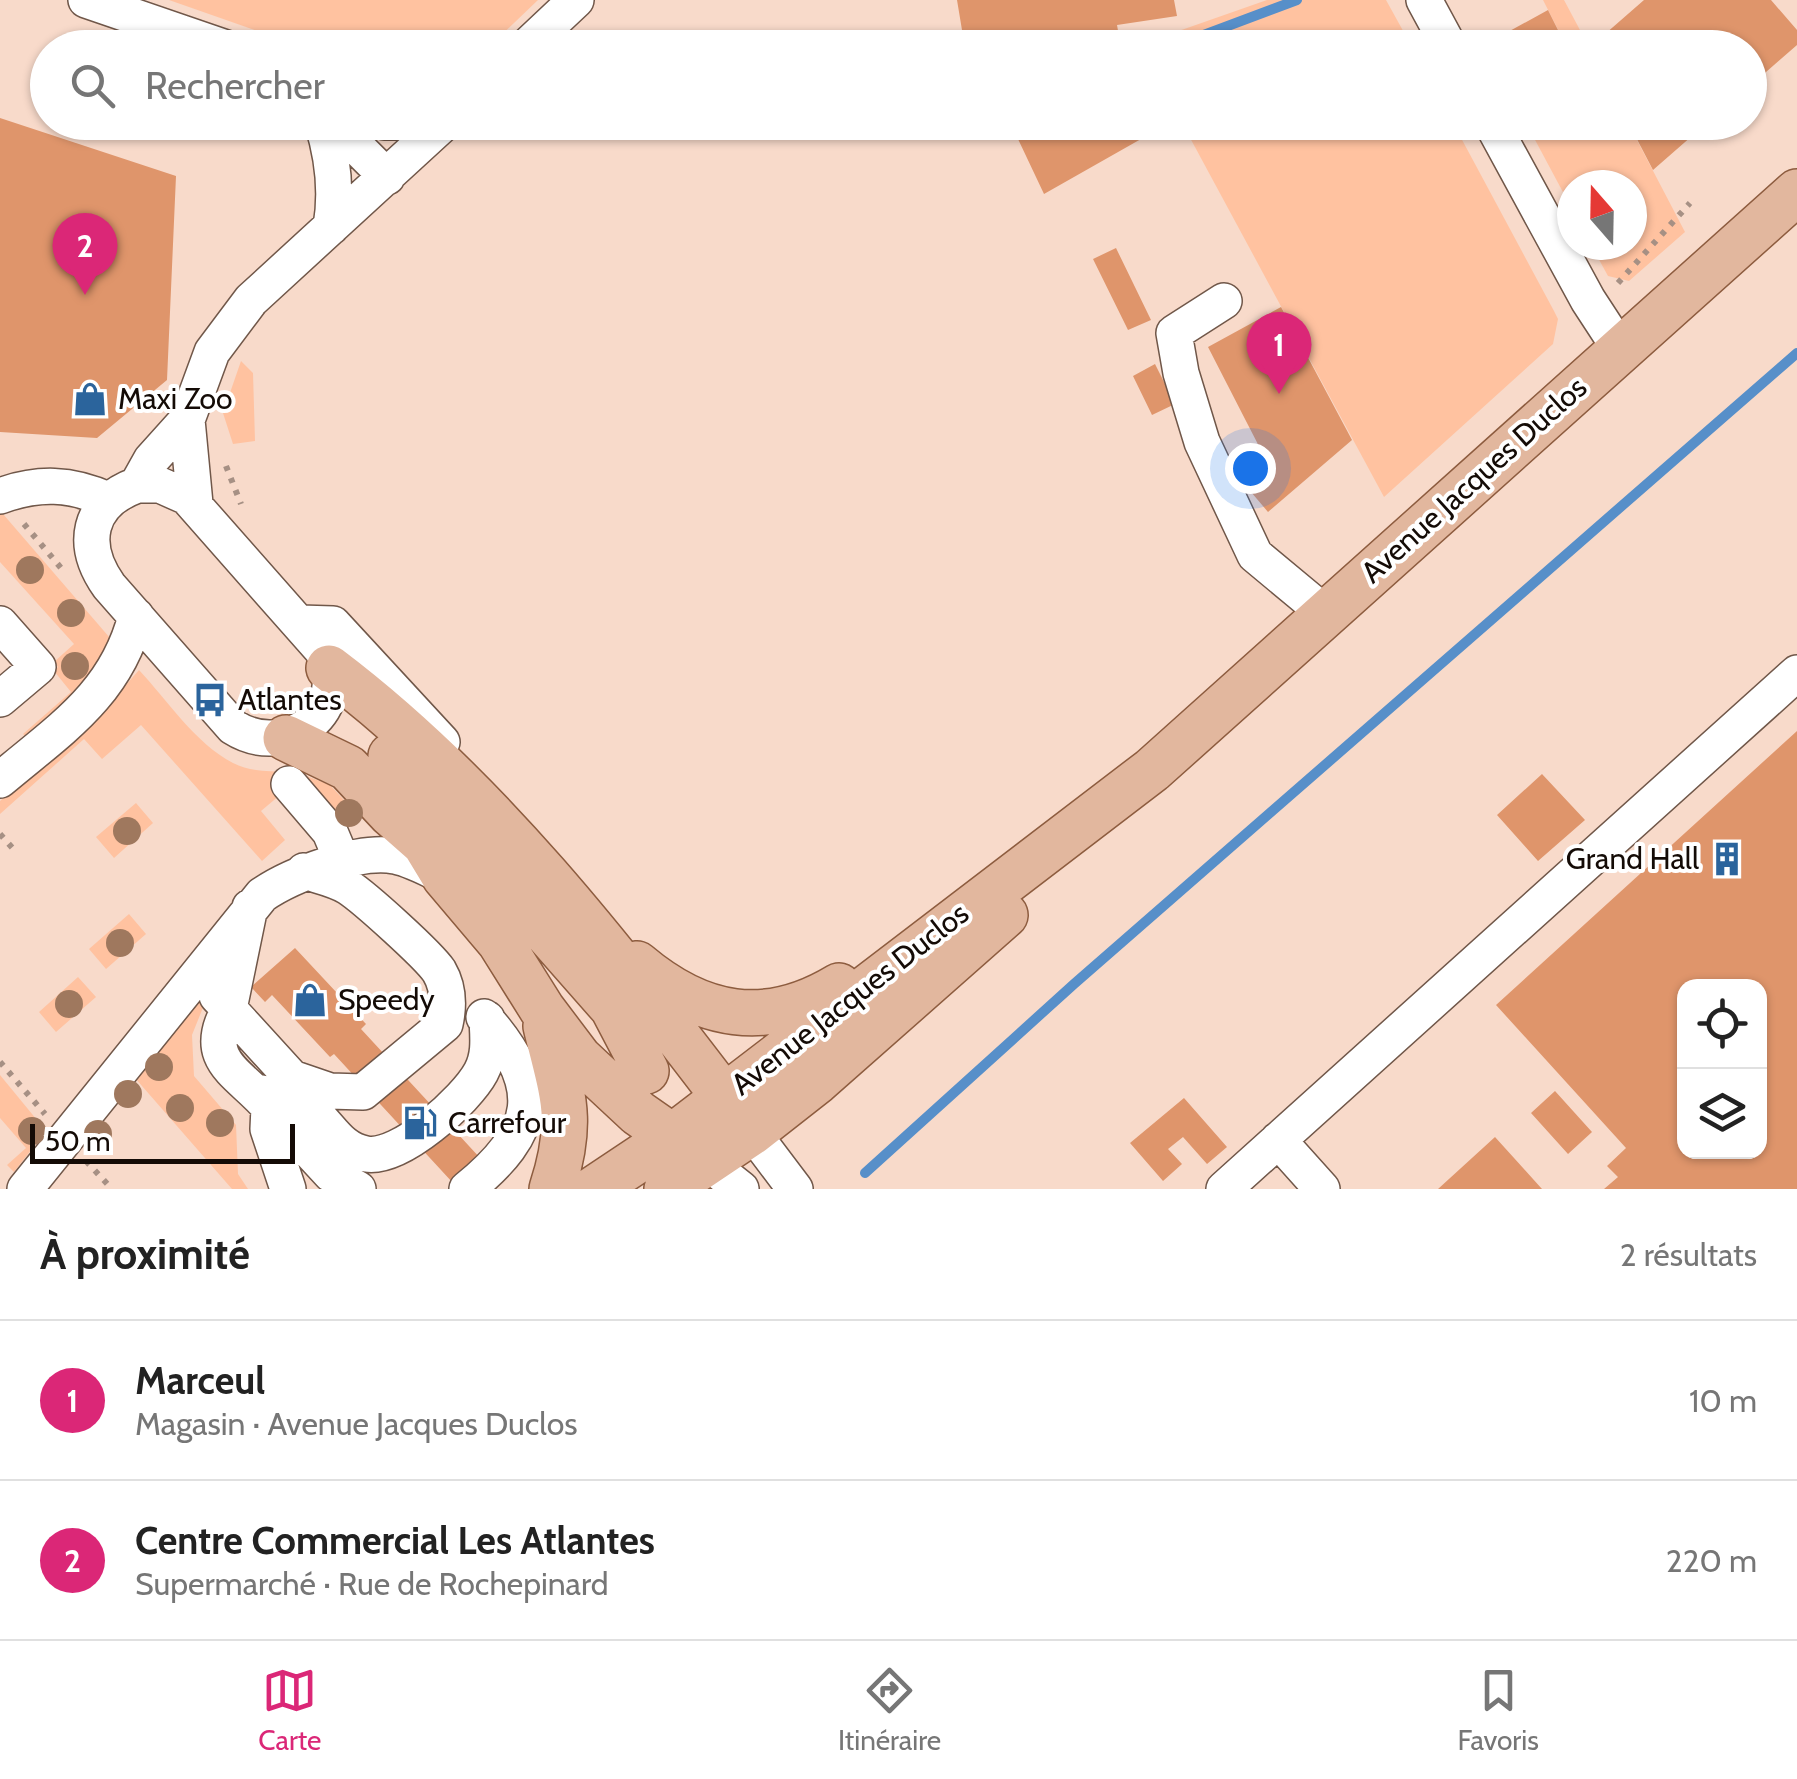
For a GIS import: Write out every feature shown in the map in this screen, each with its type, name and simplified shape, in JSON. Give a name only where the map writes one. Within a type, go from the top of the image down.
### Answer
[{"type":"main road","name":"Avenue Jacques Duclos","points":[[707,1163],[724,1097],[1152,770],[1797,192]]},
{"type":"main road","points":[[330,679],[403,728],[503,827],[587,922],[752,1132]]},
{"type":"main road","points":[[330,679],[590,980],[628,1030],[646,1072]]},
{"type":"main road","points":[[286,738],[348,768],[425,844],[445,878],[500,942],[579,1058],[638,1113],[707,1163]]},
{"type":"main road","name":"Avenue Jacques Duclos","points":[[667,1189],[752,1132],[816,1081],[1069,858],[1152,770]]},
{"type":"main road","points":[[587,922],[656,980],[693,1000],[722,1011],[765,1014],[792,1010],[818,999],[1009,877]]},
{"type":"main road","points":[[542,1009],[567,1122],[563,1154],[552,1189]]},
{"type":"main road","name":"Avenue Jacques Duclos","points":[[594,1189],[707,1163]]},
{"type":"street","points":[[86,0],[174,30]]},
{"type":"street","points":[[544,30],[576,0]]},
{"type":"street","points":[[1424,0],[1440,30]]},
{"type":"street","points":[[326,140],[334,208],[330,227]]},
{"type":"street","points":[[350,140],[387,177]]},
{"type":"street","points":[[0,496],[50,485],[123,492],[170,487],[195,504],[322,650],[330,679],[311,723],[286,738],[252,737],[233,727],[109,586],[94,562],[92,533],[123,492],[187,420],[212,352],[251,300],[427,140]]},
{"type":"street","points":[[1501,140],[1588,300],[1620,349]]},
{"type":"street","points":[[1224,301],[1174,333],[1202,442],[1254,555],[1326,614]]},
{"type":"street","points":[[187,420],[195,504]]},
{"type":"street","points":[[0,780],[104,686],[120,664],[136,616]]},
{"type":"street","points":[[300,623],[333,624],[442,743],[503,827]]},
{"type":"street","points":[[0,624],[38,667],[0,699]]},
{"type":"street","points":[[1247,1182],[1278,1140],[1797,673]]},
{"type":"street","points":[[289,784],[330,832],[343,862]]},
{"type":"street","points":[[24,1189],[250,907],[278,884],[304,871],[391,855],[445,878]]},
{"type":"street","points":[[304,871],[348,887],[487,1019],[520,1068],[526,1090],[525,1120],[512,1146],[467,1189]]},
{"type":"street","points":[[250,907],[229,1009],[218,1028],[222,1062],[331,1174],[358,1189]]},
{"type":"street","points":[[196,975],[292,1078],[330,1090],[364,1092],[445,1024],[449,1005],[438,970]]},
{"type":"street","points":[[262,1100],[286,1098],[309,1108],[340,1142],[353,1150],[370,1155],[392,1151],[444,1114],[480,1076],[489,1047],[487,1019]]},
{"type":"street","points":[[262,1100],[288,1189]]},
{"type":"street","points":[[752,1132],[795,1189]]},
{"type":"street","points":[[1278,1140],[1322,1189]]},
{"type":"path","points":[[1617,284],[1690,203]]},
{"type":"path","points":[[0,834],[17,852]]},
{"type":"shaded area","points":[[169,0],[538,0],[507,30],[254,30]]},
{"type":"shaded area","points":[[1267,0],[1386,0],[1403,30],[1181,30]]},
{"type":"shaded area","points":[[1543,0],[1564,0],[1580,30],[1558,30]]},
{"type":"shaded area","points":[[1191,140],[1462,140],[1558,319],[1553,344],[1384,497]]},
{"type":"shaded area","points":[[1535,140],[1637,140],[1685,232],[1629,281],[1608,276],[1599,260],[1647,260],[1647,170],[1557,170],[1557,181]]},
{"type":"shaded area","points":[[241,361],[253,373],[255,441],[233,444],[223,413]]},
{"type":"shaded area","points":[[3,514],[110,638],[86,681],[26,737],[23,734],[71,692],[54,671],[58,667],[54,662],[74,644],[0,562]]},
{"type":"shaded area","points":[[139,670],[194,733],[219,755],[246,768],[287,772],[280,795],[261,811],[285,840],[262,861],[141,725],[102,759],[84,739],[0,814],[0,801],[96,719]]},
{"type":"shaded area","points":[[299,773],[330,785],[358,815],[346,825]]},
{"type":"shaded area","points":[[136,803],[153,823],[114,858],[96,837]]},
{"type":"shaded area","points":[[129,914],[146,934],[106,969],[89,949]]},
{"type":"shaded area","points":[[78,977],[96,997],[56,1032],[39,1012]]},
{"type":"shaded area","points":[[198,999],[204,1005],[192,1035],[194,1076],[236,1125],[238,1174],[248,1189],[232,1189],[135,1078]]},
{"type":"shaded area","points":[[0,1075],[46,1131],[14,1172],[7,1165],[26,1148],[0,1118]]},
{"type":"building","points":[[957,0],[1174,0],[1177,16],[1117,25],[1118,30],[962,30]]},
{"type":"building","points":[[1644,0],[1771,0],[1797,30],[1797,45],[1767,71],[1767,30],[1610,30]]},
{"type":"building","points":[[1548,10],[1558,30],[1512,30]]},
{"type":"building","points":[[0,118],[30,128],[30,140],[67,140],[176,176],[167,380],[97,438],[0,432]]},
{"type":"building","points":[[1018,140],[1139,140],[1044,194]]},
{"type":"building","points":[[1637,140],[1687,140],[1653,170]]},
{"type":"building","points":[[1116,248],[1151,320],[1128,330],[1093,259]]},
{"type":"building","points":[[1281,307],[1352,440],[1268,512],[1240,479],[1265,458],[1208,347]]},
{"type":"building","points":[[1155,364],[1175,404],[1152,415],[1133,376]]},
{"type":"building","name":"Grand Hall","points":[[1797,731],[1797,1189],[1604,1189],[1618,1177],[1607,1166],[1626,1148],[1496,1005]]},
{"type":"building","points":[[1542,774],[1585,820],[1538,861],[1497,815]]},
{"type":"building","points":[[295,948],[366,1024],[361,1029],[481,1159],[453,1183],[334,1054],[330,1057],[272,995],[265,1002],[251,987]]},
{"type":"building","points":[[1555,1091],[1592,1132],[1568,1154],[1531,1113]]},
{"type":"building","points":[[1184,1098],[1227,1147],[1207,1164],[1183,1137],[1168,1149],[1182,1164],[1163,1181],[1130,1143]]},
{"type":"building","points":[[1495,1137],[1542,1189],[1438,1189]]},
{"type":"waterway","points":[[1217,30],[1297,0]]},
{"type":"waterway","points":[[865,1173],[1074,984],[1797,353]]},
{"type":"place","name":"Centre Commercial Les Atlantes","points":[[85,295]]},
{"type":"place","name":"Marceul","points":[[1279,394]]},
{"type":"place","name":"Maxi Zoo","points":[[90,399]]},
{"type":"place","name":"Atlantes","points":[[210,700]]},
{"type":"place","name":"Grand Hall","points":[[1727,859]]},
{"type":"place","name":"Speedy","points":[[310,1000]]},
{"type":"place","name":"Carrefour","points":[[420,1123]]}]
